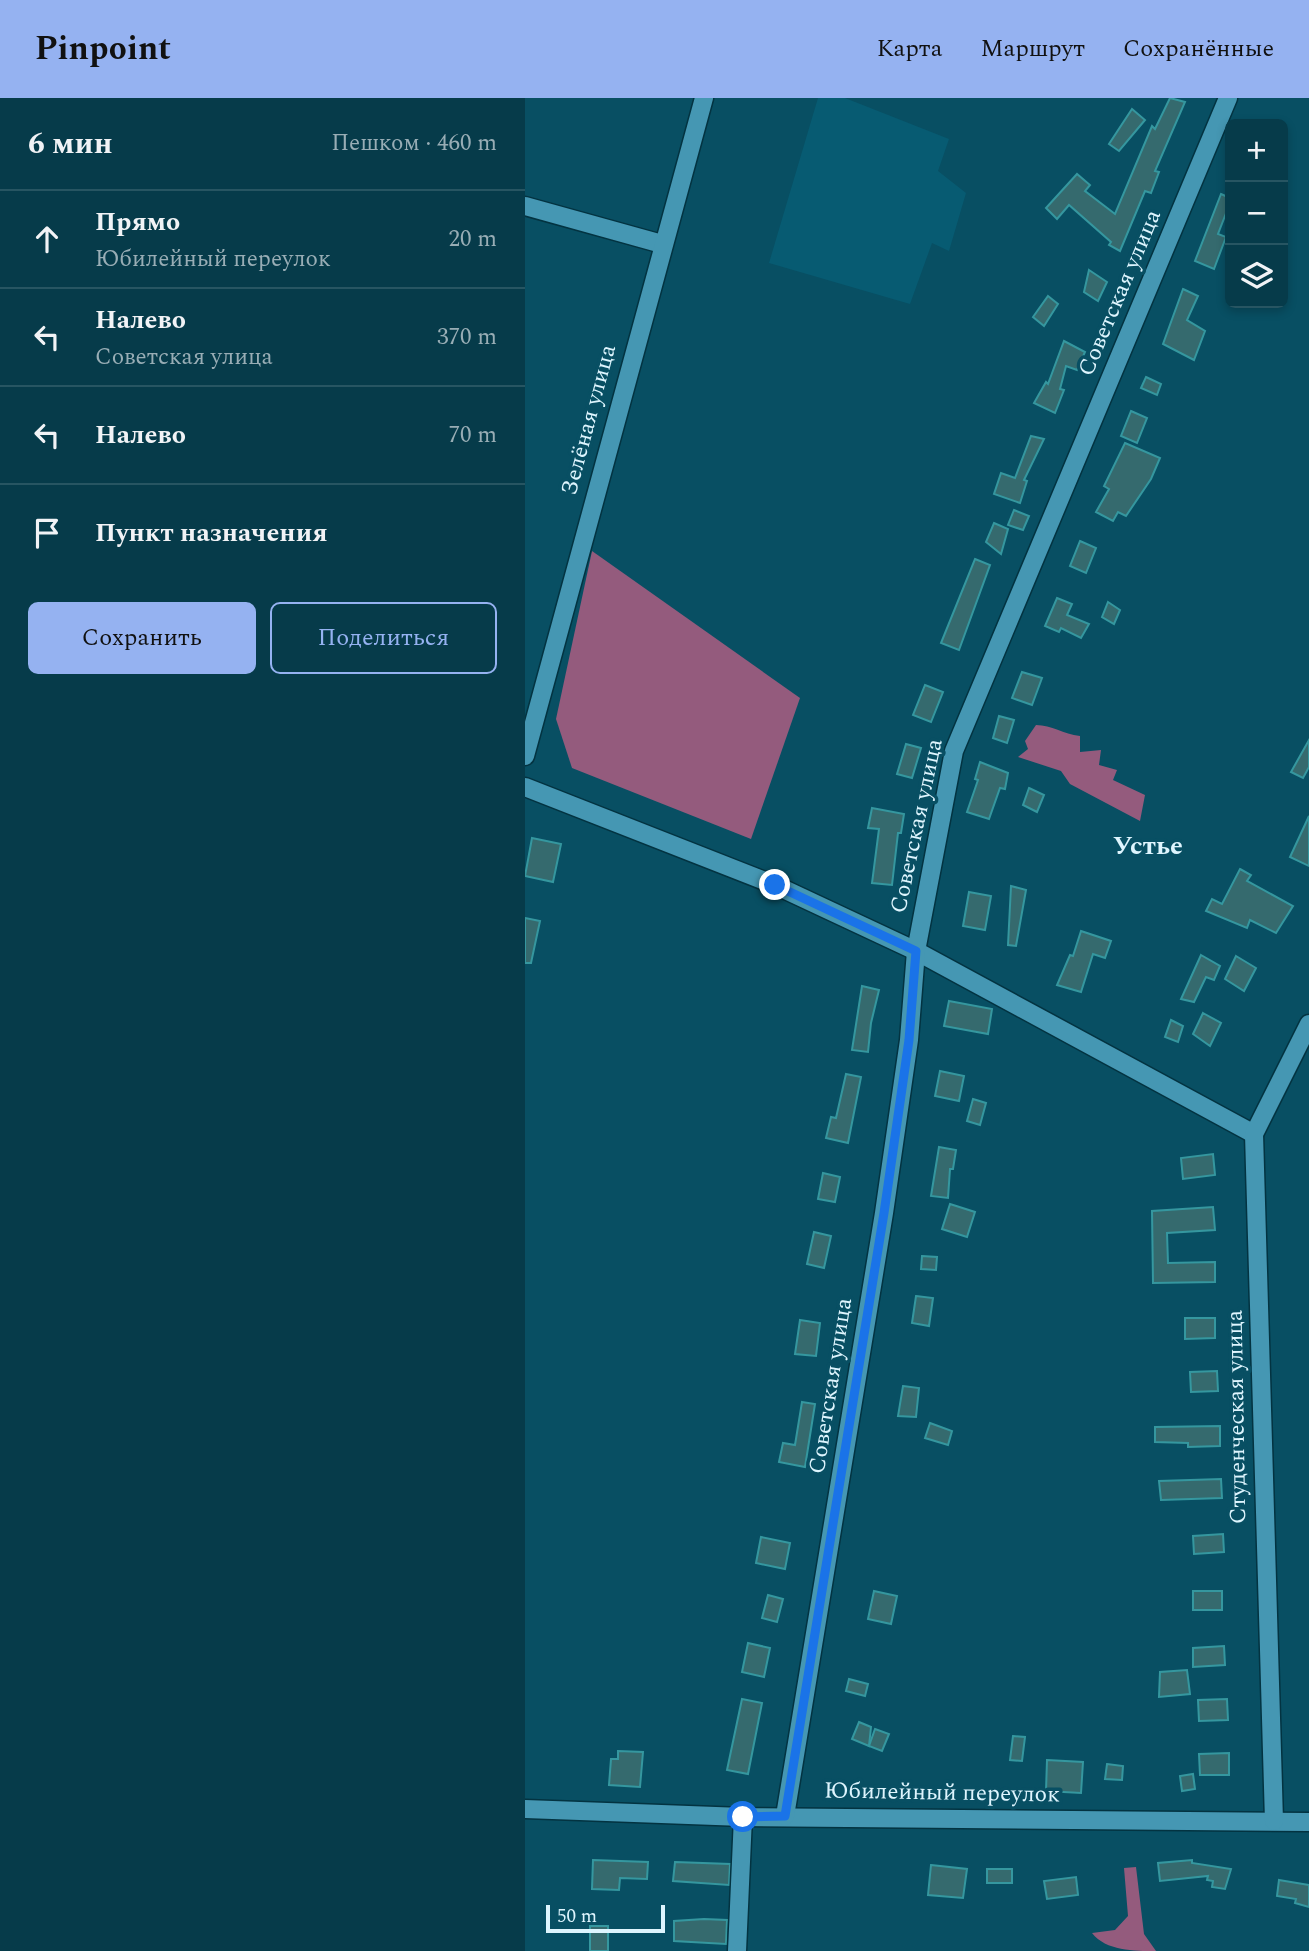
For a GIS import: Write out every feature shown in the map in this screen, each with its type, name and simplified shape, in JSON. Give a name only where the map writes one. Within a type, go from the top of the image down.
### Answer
[{"type":"street","name":"Зелёная улица","points":[[525,756],[662,244],[704,98]]},
{"type":"street","name":"Советская улица","points":[[785,1816],[884,1213],[909,1040],[916,951],[954,751],[1228,98]]},
{"type":"street","points":[[525,206],[662,244]]},
{"type":"street","points":[[525,787],[775,885],[916,951],[1254,1134]]},
{"type":"street","name":"Студенческая улица","points":[[1274,1821],[1254,1134],[1309,1024]]},
{"type":"street","name":"Юбилейный переулок","points":[[525,1809],[743,1817],[1309,1822]]},
{"type":"street","points":[[737,1951],[743,1817]]},
{"type":"shaded area","points":[[818,98],[845,98],[949,139],[938,171],[966,193],[949,251],[932,243],[910,304],[769,263]]},
{"type":"shaded area","points":[[592,551],[800,698],[751,839],[572,768],[556,719]]},
{"type":"shaded area","points":[[1036,725],[1080,736],[1080,752],[1101,750],[1099,765],[1117,770],[1113,780],[1145,795],[1140,821],[1070,784],[1061,771],[1018,757],[1028,749],[1025,741]]},
{"type":"shaded area","points":[[1136,1867],[1144,1934],[1156,1951],[1113,1947],[1092,1933],[1115,1930],[1128,1916],[1124,1868]]},
{"type":"building","points":[[1170,98],[1185,102],[1155,171],[1159,172],[1151,193],[1145,191],[1120,251],[1109,245],[1111,242],[1069,205],[1057,219],[1046,208],[1077,174],[1090,185],[1085,191],[1115,214],[1152,126],[1155,129]]},
{"type":"building","points":[[1132,109],[1145,120],[1119,151],[1109,144]]},
{"type":"building","points":[[1221,194],[1225,196],[1225,216],[1218,234],[1225,237],[1225,240],[1214,269],[1195,261]]},
{"type":"building","points":[[1089,270],[1107,282],[1098,301],[1084,292]]},
{"type":"building","points":[[1183,289],[1198,296],[1187,320],[1205,331],[1194,360],[1163,344]]},
{"type":"building","points":[[1048,296],[1058,304],[1044,326],[1033,317]]},
{"type":"building","points":[[1064,341],[1085,352],[1077,370],[1066,366],[1060,389],[1064,390],[1055,413],[1034,403],[1046,382],[1048,384]]},
{"type":"building","points":[[1146,377],[1161,384],[1157,395],[1141,388]]},
{"type":"building","points":[[1131,411],[1147,418],[1137,443],[1121,436]]},
{"type":"building","points":[[1031,436],[1044,439],[1024,480],[1027,481],[1020,503],[994,494],[1001,473],[1015,478]]},
{"type":"building","points":[[1125,443],[1160,458],[1151,479],[1126,516],[1118,512],[1113,521],[1096,512],[1109,489],[1104,486]]},
{"type":"building","points":[[1014,510],[1029,516],[1023,530],[1008,525]]},
{"type":"building","points":[[994,523],[1008,529],[1001,554],[986,542]]},
{"type":"building","points":[[1080,541],[1096,548],[1086,573],[1070,566]]},
{"type":"building","points":[[975,559],[990,565],[959,650],[941,643]]},
{"type":"building","points":[[1057,598],[1072,604],[1067,615],[1089,624],[1081,638],[1061,628],[1059,632],[1045,626]]},
{"type":"building","points":[[1108,602],[1120,610],[1114,624],[1102,617]]},
{"type":"building","points":[[1022,672],[1042,678],[1032,705],[1012,698]]},
{"type":"building","points":[[925,685],[943,692],[931,722],[913,715]]},
{"type":"building","points":[[999,716],[1014,720],[1007,743],[993,738]]},
{"type":"building","points":[[1309,740],[1309,767],[1303,778],[1291,772]]},
{"type":"building","points":[[906,744],[921,748],[912,778],[897,774]]},
{"type":"building","points":[[980,762],[1008,773],[1005,789],[1000,788],[989,819],[967,812],[978,780],[975,779]]},
{"type":"building","points":[[1029,788],[1044,795],[1037,812],[1023,805]]},
{"type":"building","points":[[872,808],[904,814],[901,833],[898,833],[892,885],[872,883],[879,829],[868,828]]},
{"type":"building","points":[[1309,816],[1309,866],[1290,857]]},
{"type":"building","points":[[532,838],[561,844],[553,882],[525,876]]},
{"type":"building","points":[[1240,869],[1251,875],[1247,881],[1293,906],[1276,933],[1250,920],[1247,928],[1206,911],[1212,899],[1222,904]]},
{"type":"building","points":[[1011,886],[1026,890],[1016,946],[1008,945]]},
{"type":"building","points":[[969,892],[991,896],[985,930],[963,926]]},
{"type":"building","points":[[525,918],[540,921],[531,963],[525,963]]},
{"type":"building","points":[[1081,931],[1111,941],[1105,958],[1093,954],[1081,992],[1057,985],[1070,955],[1073,956]]},
{"type":"building","points":[[1201,955],[1220,966],[1214,980],[1206,977],[1194,1002],[1181,999]]},
{"type":"building","points":[[1236,956],[1256,968],[1244,991],[1225,979]]},
{"type":"building","points":[[862,986],[879,990],[871,1023],[868,1052],[852,1050]]},
{"type":"building","points":[[949,1001],[992,1009],[988,1034],[944,1026]]},
{"type":"building","points":[[1203,1013],[1221,1023],[1210,1046],[1193,1034]]},
{"type":"building","points":[[1171,1020],[1183,1026],[1178,1042],[1165,1037]]},
{"type":"building","points":[[940,1071],[964,1076],[959,1101],[935,1096]]},
{"type":"building","points":[[846,1074],[861,1077],[848,1143],[826,1138],[831,1117],[836,1118]]},
{"type":"building","points":[[973,1099],[986,1103],[980,1125],[967,1121]]},
{"type":"building","points":[[939,1147],[956,1150],[953,1169],[950,1169],[948,1198],[931,1196]]},
{"type":"building","points":[[1213,1154],[1215,1175],[1183,1179],[1181,1158]]},
{"type":"building","points":[[823,1173],[840,1177],[835,1202],[818,1199]]},
{"type":"building","points":[[950,1204],[975,1212],[967,1237],[942,1229]]},
{"type":"building","points":[[1213,1207],[1215,1230],[1167,1233],[1168,1263],[1215,1262],[1215,1282],[1153,1283],[1152,1211]]},
{"type":"building","points":[[814,1232],[831,1236],[824,1268],[807,1264]]},
{"type":"building","points":[[922,1256],[937,1257],[936,1270],[921,1269]]},
{"type":"building","points":[[916,1296],[933,1298],[929,1326],[912,1323]]},
{"type":"building","points":[[1185,1318],[1215,1318],[1215,1338],[1185,1339]]},
{"type":"building","points":[[800,1320],[820,1323],[816,1356],[795,1354]]},
{"type":"building","points":[[1217,1371],[1218,1391],[1191,1392],[1190,1372]]},
{"type":"building","points":[[903,1386],[919,1388],[916,1417],[898,1416]]},
{"type":"building","points":[[802,1402],[815,1404],[805,1467],[779,1462],[783,1443],[795,1445]]},
{"type":"building","points":[[930,1423],[952,1431],[948,1445],[925,1438]]},
{"type":"building","points":[[1220,1426],[1220,1446],[1188,1447],[1188,1443],[1155,1442],[1155,1427]]},
{"type":"building","points":[[1221,1479],[1222,1498],[1161,1500],[1159,1481]]},
{"type":"building","points":[[1223,1534],[1224,1552],[1194,1554],[1193,1536]]},
{"type":"building","points":[[761,1537],[790,1543],[785,1569],[756,1563]]},
{"type":"building","points":[[874,1591],[897,1596],[891,1624],[868,1619]]},
{"type":"building","points":[[1193,1591],[1222,1591],[1222,1610],[1193,1610]]},
{"type":"building","points":[[768,1595],[783,1599],[777,1622],[762,1618]]},
{"type":"building","points":[[748,1643],[770,1648],[764,1677],[742,1672]]},
{"type":"building","points":[[1224,1646],[1225,1665],[1193,1667],[1193,1648]]},
{"type":"building","points":[[1187,1670],[1190,1694],[1159,1697],[1160,1672]]},
{"type":"building","points":[[849,1679],[868,1684],[865,1696],[846,1691]]},
{"type":"building","points":[[742,1699],[762,1703],[748,1774],[727,1770]]},
{"type":"building","points":[[1227,1699],[1228,1720],[1199,1721],[1198,1700]]},
{"type":"building","points":[[859,1722],[871,1727],[869,1746],[852,1739]]},
{"type":"building","points":[[875,1729],[889,1734],[882,1751],[869,1746]]},
{"type":"building","points":[[1013,1736],[1025,1737],[1022,1761],[1010,1760]]},
{"type":"building","points":[[618,1751],[643,1752],[640,1787],[609,1785],[611,1759],[618,1759]]},
{"type":"building","points":[[1229,1753],[1229,1775],[1200,1775],[1199,1754]]},
{"type":"building","points":[[1047,1760],[1083,1762],[1081,1793],[1046,1791]]},
{"type":"building","points":[[1107,1764],[1123,1766],[1122,1780],[1105,1779]]},
{"type":"building","points":[[1193,1774],[1195,1789],[1182,1791],[1180,1776]]},
{"type":"building","points":[[593,1860],[648,1862],[647,1879],[620,1878],[619,1890],[592,1889]]},
{"type":"building","points":[[1192,1860],[1192,1863],[1231,1869],[1225,1889],[1212,1887],[1213,1881],[1207,1880],[1208,1876],[1160,1881],[1158,1863]]},
{"type":"building","points":[[675,1862],[730,1864],[729,1885],[673,1881]]},
{"type":"building","points":[[931,1865],[967,1869],[963,1898],[928,1895]]},
{"type":"building","points":[[987,1869],[1012,1869],[1012,1883],[987,1883]]},
{"type":"building","points":[[1076,1877],[1078,1895],[1047,1899],[1044,1881]]},
{"type":"building","points":[[1279,1880],[1309,1885],[1309,1907],[1295,1903],[1296,1899],[1277,1896]]},
{"type":"building","points":[[727,1920],[726,1944],[674,1941],[674,1921]]},
{"type":"building","points":[[590,1926],[608,1926],[608,1951],[590,1951]]},
{"type":"district","name":"Устье","points":[[1148,846]]},
{"type":"route","points":[[743,1817],[785,1816],[884,1213],[909,1040],[916,951],[775,885]]}]
